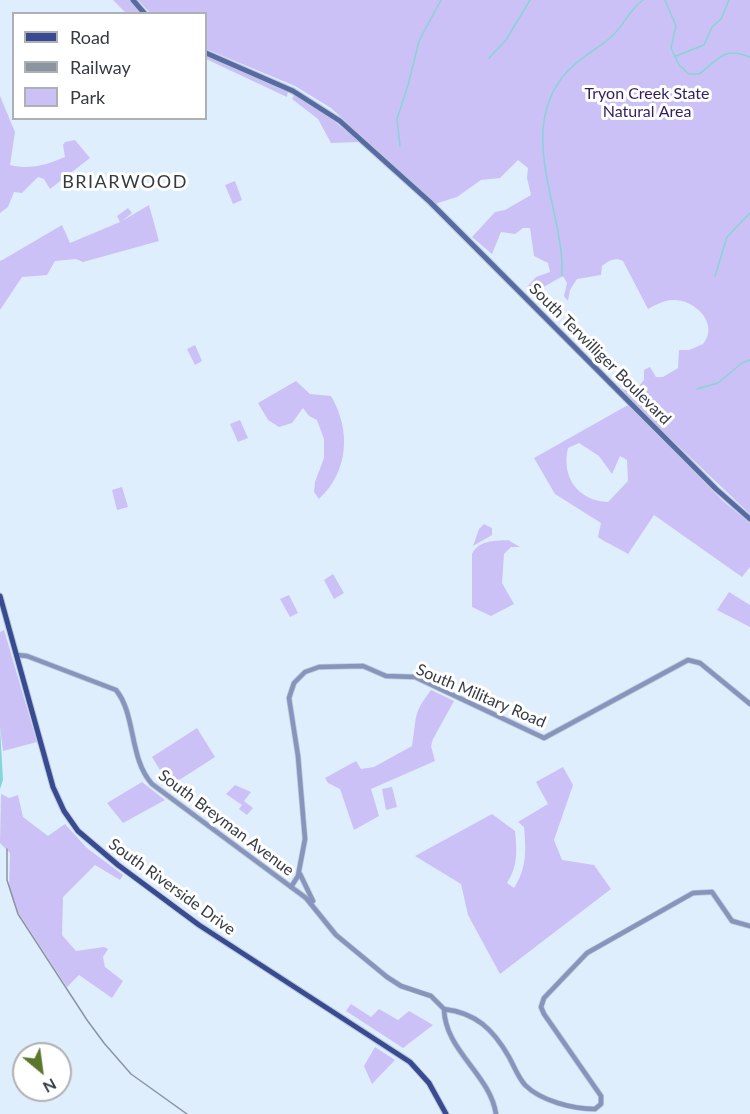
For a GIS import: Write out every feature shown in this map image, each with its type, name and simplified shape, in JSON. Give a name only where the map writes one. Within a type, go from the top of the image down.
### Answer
[{"type":"main road","points":[[133,0],[143,12]]},
{"type":"main road","name":"South Terwilliger Boulevard","points":[[207,52],[278,83],[325,110],[433,205],[716,489],[750,519]]},
{"type":"main road","name":"South Riverside Drive","points":[[0,596],[53,787],[64,811],[78,831],[181,913],[410,1062],[429,1083],[446,1114]]},
{"type":"street","name":"South Breyman Avenue","points":[[17,656],[27,656],[116,690],[121,698],[141,767],[148,779],[291,887],[317,909],[336,935],[387,977],[401,986],[431,996],[444,1009]]},
{"type":"street","name":"South Military Road","points":[[317,909],[303,884],[300,871],[305,832],[289,698],[295,681],[310,669],[363,666],[386,676],[415,677],[544,738],[688,660],[700,663],[750,704]]},
{"type":"street","name":"South Military Road","points":[[291,887],[300,871]]},
{"type":"street","points":[[496,1114],[485,1083],[464,1056],[447,1027],[444,1009],[468,1013],[480,1020],[505,1052],[522,1081],[535,1093],[552,1100],[595,1109],[601,1104],[601,1096],[544,1014],[541,1005],[544,998],[587,953],[693,892],[712,892],[732,921],[750,926]]},
{"type":"green space","points":[[113,0],[130,0],[141,12],[125,12]]},
{"type":"green space","name":"Tryon Creek State Natural Area","points":[[138,0],[750,0],[750,514],[632,402],[620,386],[625,379],[638,387],[644,380],[644,370],[650,367],[656,377],[663,377],[678,368],[679,350],[689,350],[703,344],[707,336],[708,328],[702,313],[680,300],[659,303],[648,309],[623,261],[617,259],[602,266],[601,275],[577,279],[570,290],[568,301],[564,296],[567,283],[563,276],[531,294],[527,287],[536,277],[550,272],[548,263],[534,256],[530,228],[523,228],[515,234],[501,232],[492,254],[472,237],[495,212],[505,210],[531,195],[527,178],[528,168],[518,160],[500,178],[481,180],[457,197],[435,204],[331,108],[295,86],[207,49],[207,12],[149,12]]},
{"type":"green space","points":[[207,55],[288,91],[287,97],[207,59]]},
{"type":"green space","points":[[295,94],[314,105],[360,142],[331,143],[318,119],[292,99]]},
{"type":"green space","points":[[0,96],[15,132],[10,165],[31,167],[58,160],[65,157],[63,145],[65,142],[75,140],[90,158],[50,189],[44,179],[38,177],[22,193],[14,192],[8,207],[0,213]]},
{"type":"green space","points":[[235,181],[242,200],[233,204],[225,185]]},
{"type":"green space","points":[[149,205],[159,241],[83,262],[76,259],[55,261],[47,275],[22,277],[0,310],[0,261],[62,225],[70,243],[120,222],[117,216],[128,208],[132,213],[122,221]]},
{"type":"green space","points":[[195,345],[202,361],[195,365],[187,349]]},
{"type":"green space","points":[[296,381],[310,394],[331,396],[342,422],[344,450],[341,463],[329,488],[319,499],[314,492],[315,482],[324,458],[324,439],[317,420],[309,416],[303,408],[292,423],[279,427],[268,420],[258,403]]},
{"type":"green space","points":[[628,405],[723,501],[750,523],[750,567],[742,577],[654,515],[628,554],[598,537],[601,523],[555,494],[534,458]],"holes":[[[579,443],[599,456],[612,474],[620,456],[627,460],[628,481],[608,502],[597,501],[580,492],[574,486],[567,469],[568,448]]]},
{"type":"green space","points":[[240,420],[248,438],[238,442],[230,424]]},
{"type":"green space","points":[[122,487],[128,507],[117,510],[112,490]]},
{"type":"green space","points":[[484,524],[492,528],[492,535],[473,546],[479,529]]},
{"type":"green space","points":[[508,540],[520,547],[511,547],[504,554],[502,583],[514,604],[491,616],[472,607],[472,554],[483,544]]},
{"type":"green space","points":[[333,574],[344,593],[334,599],[324,580]]},
{"type":"green space","points":[[729,592],[750,605],[750,627],[717,610]]},
{"type":"green space","points":[[289,595],[298,613],[290,617],[280,599]]},
{"type":"green space","points":[[4,630],[37,742],[3,751],[0,727],[0,632]]},
{"type":"green space","points":[[431,690],[454,701],[433,739],[431,746],[435,761],[371,789],[379,816],[354,830],[340,789],[328,783],[325,778],[356,761],[361,769],[374,767],[412,746],[418,711]]},
{"type":"green space","points":[[197,728],[215,757],[170,786],[152,757]]},
{"type":"green space","points":[[563,767],[573,785],[554,840],[562,860],[594,865],[611,889],[500,974],[468,915],[461,884],[415,856],[492,814],[515,831],[516,858],[507,883],[514,888],[521,873],[525,851],[524,827],[518,822],[548,804],[536,782]]},
{"type":"green space","points":[[142,782],[165,800],[123,823],[107,803]]},
{"type":"green space","points":[[235,785],[251,792],[244,801],[253,808],[247,815],[239,809],[242,805],[226,794]]},
{"type":"green space","points":[[392,787],[397,807],[386,810],[382,789]]},
{"type":"green space","points":[[1,794],[9,798],[18,795],[23,817],[48,836],[65,824],[87,848],[123,875],[120,880],[95,865],[63,897],[62,935],[76,951],[104,947],[108,949],[103,957],[105,967],[123,981],[112,998],[79,975],[67,987],[16,909],[9,889],[10,853],[0,843]]},
{"type":"green space","points":[[351,1004],[371,1017],[379,1009],[398,1020],[409,1011],[433,1025],[403,1048],[346,1011]]},
{"type":"green space","points":[[375,1047],[395,1060],[372,1084],[364,1066]]},
{"type":"shaded area","points":[[0,727],[3,780],[0,789]]},
{"type":"waterway","points":[[400,146],[397,119],[419,41],[441,0]]},
{"type":"waterway","points":[[489,58],[506,40],[530,0]]},
{"type":"waterway","points":[[562,276],[561,252],[543,150],[543,125],[549,102],[566,73],[610,38],[643,0]]},
{"type":"waterway","points":[[665,0],[676,26],[671,48],[679,65],[689,74],[699,74],[727,54],[741,54],[750,57]]},
{"type":"waterway","points":[[676,56],[704,45],[712,27],[721,19],[729,0]]},
{"type":"waterway","points":[[715,276],[727,237],[750,213]]},
{"type":"waterway","points":[[697,389],[718,383],[742,363],[750,360]]},
{"type":"railway","points":[[7,849],[7,880],[18,914],[87,1020],[131,1074],[187,1114]]},
{"type":"district","name":"BRIARWOOD","points":[[125,182]]}]
